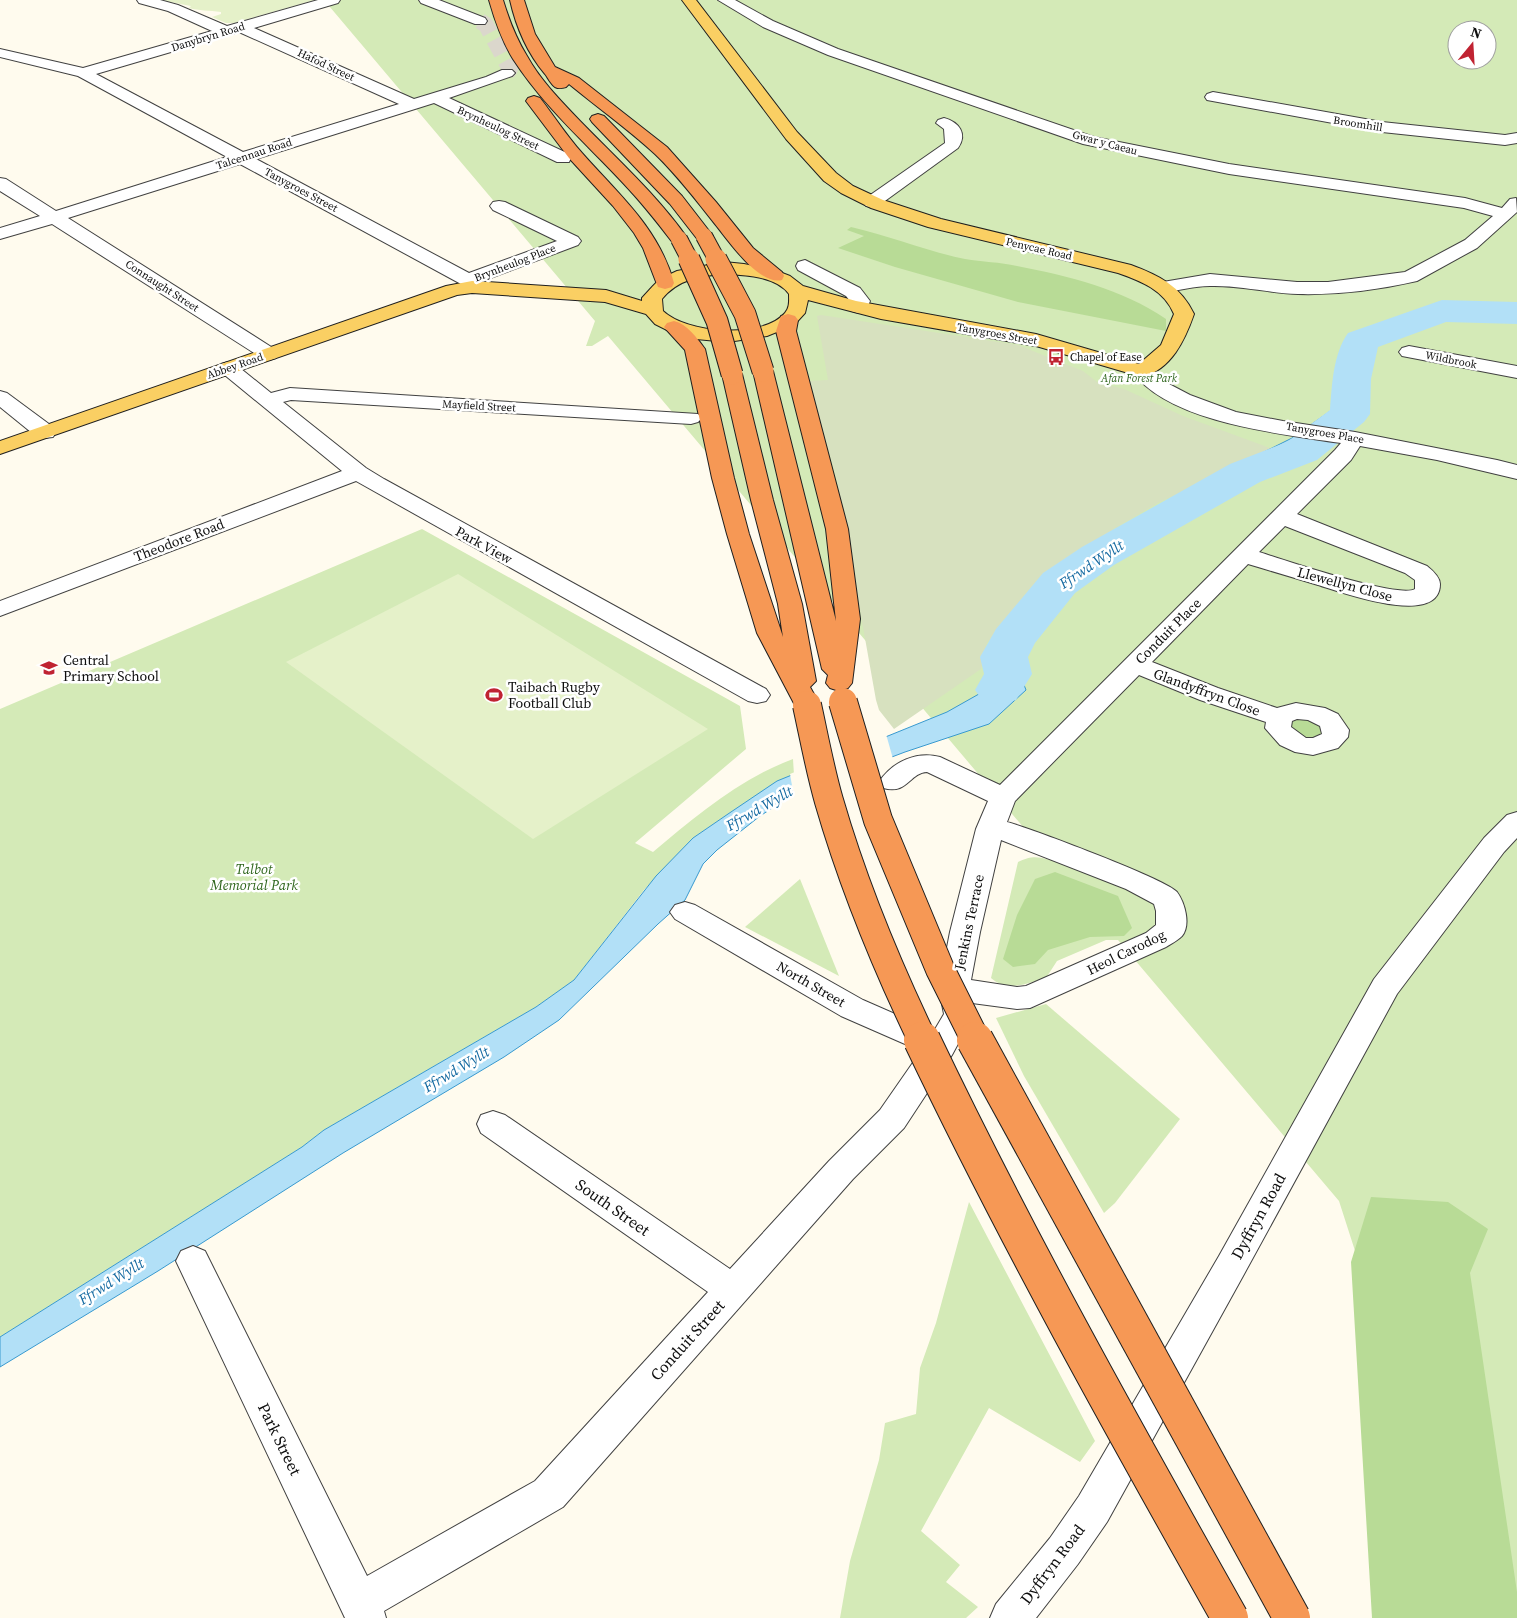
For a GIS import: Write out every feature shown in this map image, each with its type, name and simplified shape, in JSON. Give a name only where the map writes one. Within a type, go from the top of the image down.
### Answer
[{"type":"highway","points":[[496,0],[508,37],[530,72],[547,94],[651,203],[679,239],[706,290],[717,318],[732,374],[762,500],[790,604],[807,705],[829,800],[861,898],[901,996],[957,1113],[1099,1385],[1230,1618]]},
{"type":"highway","points":[[517,0],[525,29],[549,70],[564,88],[613,133],[676,200],[704,236],[745,314],[763,371],[841,693],[878,820],[940,968],[990,1070],[1292,1618]]},
{"type":"highway","points":[[549,70],[574,81],[661,150],[747,252],[774,276]]},
{"type":"highway","points":[[530,72],[527,92],[580,162],[614,196],[636,223],[655,252],[663,284]]},
{"type":"highway","points":[[792,316],[786,331],[837,529],[848,619],[841,693]]},
{"type":"highway","points":[[674,327],[687,338],[695,349],[723,478],[746,561],[769,633],[807,705]]},
{"type":"main road","name":"Penycae Road","points":[[688,0],[767,106],[831,178],[872,202],[934,223],[1124,269],[1164,287],[1181,304],[1184,314],[1172,347],[1158,362],[1142,371]]},
{"type":"main road","name":"Tanygroes Street","points":[[606,296],[663,284],[685,274],[724,268],[744,269],[774,276],[799,291],[854,306],[919,321],[1023,337],[1142,371]]},
{"type":"main road","name":"Tanygroes Street","points":[[470,284],[606,296],[653,310]]},
{"type":"main road","name":"Abbey Road","points":[[0,448],[470,284]]},
{"type":"main road","points":[[663,284],[652,298],[653,310],[658,317],[674,327]]},
{"type":"main road","points":[[792,316],[800,299],[799,291]]},
{"type":"main road","name":"Tanygroes Street","points":[[674,327],[707,335],[732,336],[756,333],[777,326],[792,316],[854,306]]},
{"type":"street","name":"Hafod Street","points":[[144,0],[174,8],[234,29],[412,104]]},
{"type":"street","name":"Danybryn Road","points":[[83,73],[333,0]]},
{"type":"street","points":[[426,0],[480,22]]},
{"type":"street","name":"Gwar y Caeau","points":[[724,0],[768,24],[833,52],[1089,141],[1205,164],[1465,203],[1512,208]]},
{"type":"street","name":"Tanygroes Street","points":[[0,53],[83,73],[470,284]]},
{"type":"street","name":"Talcennau Road","points":[[0,234],[491,80],[507,73]]},
{"type":"street","name":"Brynheulog Street","points":[[434,97],[563,158]]},
{"type":"street","name":"Broomhill","points":[[1213,98],[1382,128],[1513,142]]},
{"type":"street","points":[[872,202],[952,146],[954,141],[951,126],[944,123]]},
{"type":"street","name":"Connaught Street","points":[[0,183],[269,354]]},
{"type":"street","name":"Brynheulog Place","points":[[470,284],[572,241],[499,206]]},
{"type":"street","points":[[1164,287],[1210,280],[1297,288],[1328,288],[1370,284],[1410,277],[1471,244],[1512,208]]},
{"type":"street","points":[[805,266],[853,292],[860,301],[854,306]]},
{"type":"street","name":"Wildbrook","points":[[1409,352],[1495,363],[1517,372]]},
{"type":"street","name":"Park View","points":[[228,368],[358,472],[444,524],[757,695]]},
{"type":"street","name":"Tanygroes Place","points":[[1142,371],[1163,388],[1181,399],[1209,410],[1249,420],[1446,455],[1517,472]]},
{"type":"street","name":"Mayfield Street","points":[[269,400],[290,394],[691,418]]},
{"type":"street","points":[[0,398],[45,432]]},
{"type":"street","name":"Conduit Place","points":[[990,829],[1003,797],[1343,456],[1345,437]]},
{"type":"street","name":"Theodore Road","points":[[0,610],[358,472]]},
{"type":"street","name":"Llewellyn Close","points":[[1243,555],[1385,596],[1405,599],[1421,596],[1427,589],[1428,582],[1424,575],[1413,568],[1282,517]]},
{"type":"street","name":"Glandyffryn Close","points":[[1135,664],[1209,694],[1280,718]]},
{"type":"street","points":[[893,782],[916,764],[932,763],[1003,797]]},
{"type":"street","name":"Dyffryn Road","points":[[1010,1618],[1064,1550],[1093,1509],[1231,1266],[1385,987],[1494,845],[1517,821]]},
{"type":"street","name":"Heol Carodog","points":[[956,1002],[1030,997],[1156,940],[1172,929],[1171,911],[1166,898],[1136,882],[1008,832],[990,829]]},
{"type":"street","name":"Jenkins Terrace","points":[[956,1002],[965,932],[990,829]]},
{"type":"street","name":"North Street","points":[[685,912],[852,1008],[941,1047]]},
{"type":"street","name":"Conduit Street","points":[[362,1610],[548,1494],[840,1170],[892,1118],[941,1047],[956,1002]]},
{"type":"street","name":"South Street","points":[[493,1124],[733,1290]]},
{"type":"street","name":"Park Street","points":[[193,1261],[362,1610]]},
{"type":"green space","points":[[160,0],[315,0],[234,23],[226,23],[212,17],[221,14],[221,12],[193,9],[189,8],[191,6]]},
{"type":"green space","name":"Afan Forest Park","points":[[324,0],[1517,0],[1517,1618],[1473,1618],[1339,1201],[1118,940],[1106,940],[1057,961],[1046,978],[1011,986],[997,983],[991,978],[1018,862],[1035,857],[1051,860],[608,336],[592,346],[586,346],[595,321]]},
{"type":"green space","points":[[851,227],[951,256],[1037,270],[1094,285],[1131,299],[1166,319],[1166,331],[1018,302],[895,267],[838,248],[864,236],[847,230]]},
{"type":"green space","points":[[821,315],[1018,345],[1083,371],[1097,382],[1124,389],[1183,416],[1273,449],[1158,503],[1114,529],[1030,592],[987,643],[981,669],[894,729],[879,710],[876,700],[837,481],[809,381],[828,380],[817,316]]},
{"type":"green space","name":"Talbot Memorial Park","points":[[422,529],[740,706],[746,749],[635,843],[653,852],[702,812],[737,788],[774,767],[793,759],[794,775],[728,814],[693,838],[644,890],[574,980],[536,1007],[324,1130],[302,1147],[0,1337],[0,709]]},
{"type":"green space","name":"Taibach Rugby Football Club","points":[[458,574],[708,729],[533,839],[286,662]]},
{"type":"green space","points":[[1300,719],[1316,721],[1324,731],[1316,738],[1301,737],[1291,726],[1293,721]]},
{"type":"green space","points":[[1055,872],[1118,896],[1132,928],[1124,936],[1090,937],[1048,950],[1035,964],[1013,967],[1003,959],[1017,915],[1035,879]]},
{"type":"green space","points":[[800,879],[839,976],[745,927]]},
{"type":"green space","points":[[1046,1004],[1180,1119],[1115,1203],[1104,1213],[1024,1076],[996,1018]]},
{"type":"green space","points":[[1371,1197],[1448,1202],[1488,1229],[1470,1273],[1517,1592],[1517,1618],[1372,1618],[1351,1262]]},
{"type":"green space","points":[[969,1202],[1095,1441],[1080,1462],[989,1408],[921,1531],[960,1565],[946,1582],[978,1607],[966,1618],[840,1618],[850,1561],[879,1460],[885,1423],[916,1414],[920,1368],[936,1323]]},
{"type":"water","points":[[1349,348],[1372,352],[1364,415],[1316,454],[1251,477],[1236,466],[1292,438],[1336,407]]},
{"type":"water","points":[[1014,622],[1035,632],[1019,649],[1019,672],[1026,690],[989,724],[905,752],[794,794],[760,816],[717,850],[703,864],[685,900],[559,1020],[504,1057],[343,1153],[158,1271],[0,1367],[0,1337],[302,1147],[324,1130],[536,1007],[574,980],[656,876],[693,838],[777,781],[947,712],[986,690],[996,675],[995,661],[1001,637]]},
{"type":"pier","points":[[886,734],[893,759],[794,797],[790,774]]},
{"type":"waterway","name":"Ffrwd Wyllt","points":[[999,690],[1008,674],[1004,657],[1013,639],[1059,583],[1098,556],[1245,473],[1302,451],[1350,414],[1352,379],[1361,341],[1442,311],[1517,313]]},
{"type":"tunnel","points":[[480,21],[486,25],[510,69],[507,73]]},
{"type":"place","name":"Chapel of Ease","points":[[1056,357]]},
{"type":"place","name":"Central Primary School","points":[[49,668]]},
{"type":"place","name":"Taibach Rugby Football Club","points":[[494,695]]}]
